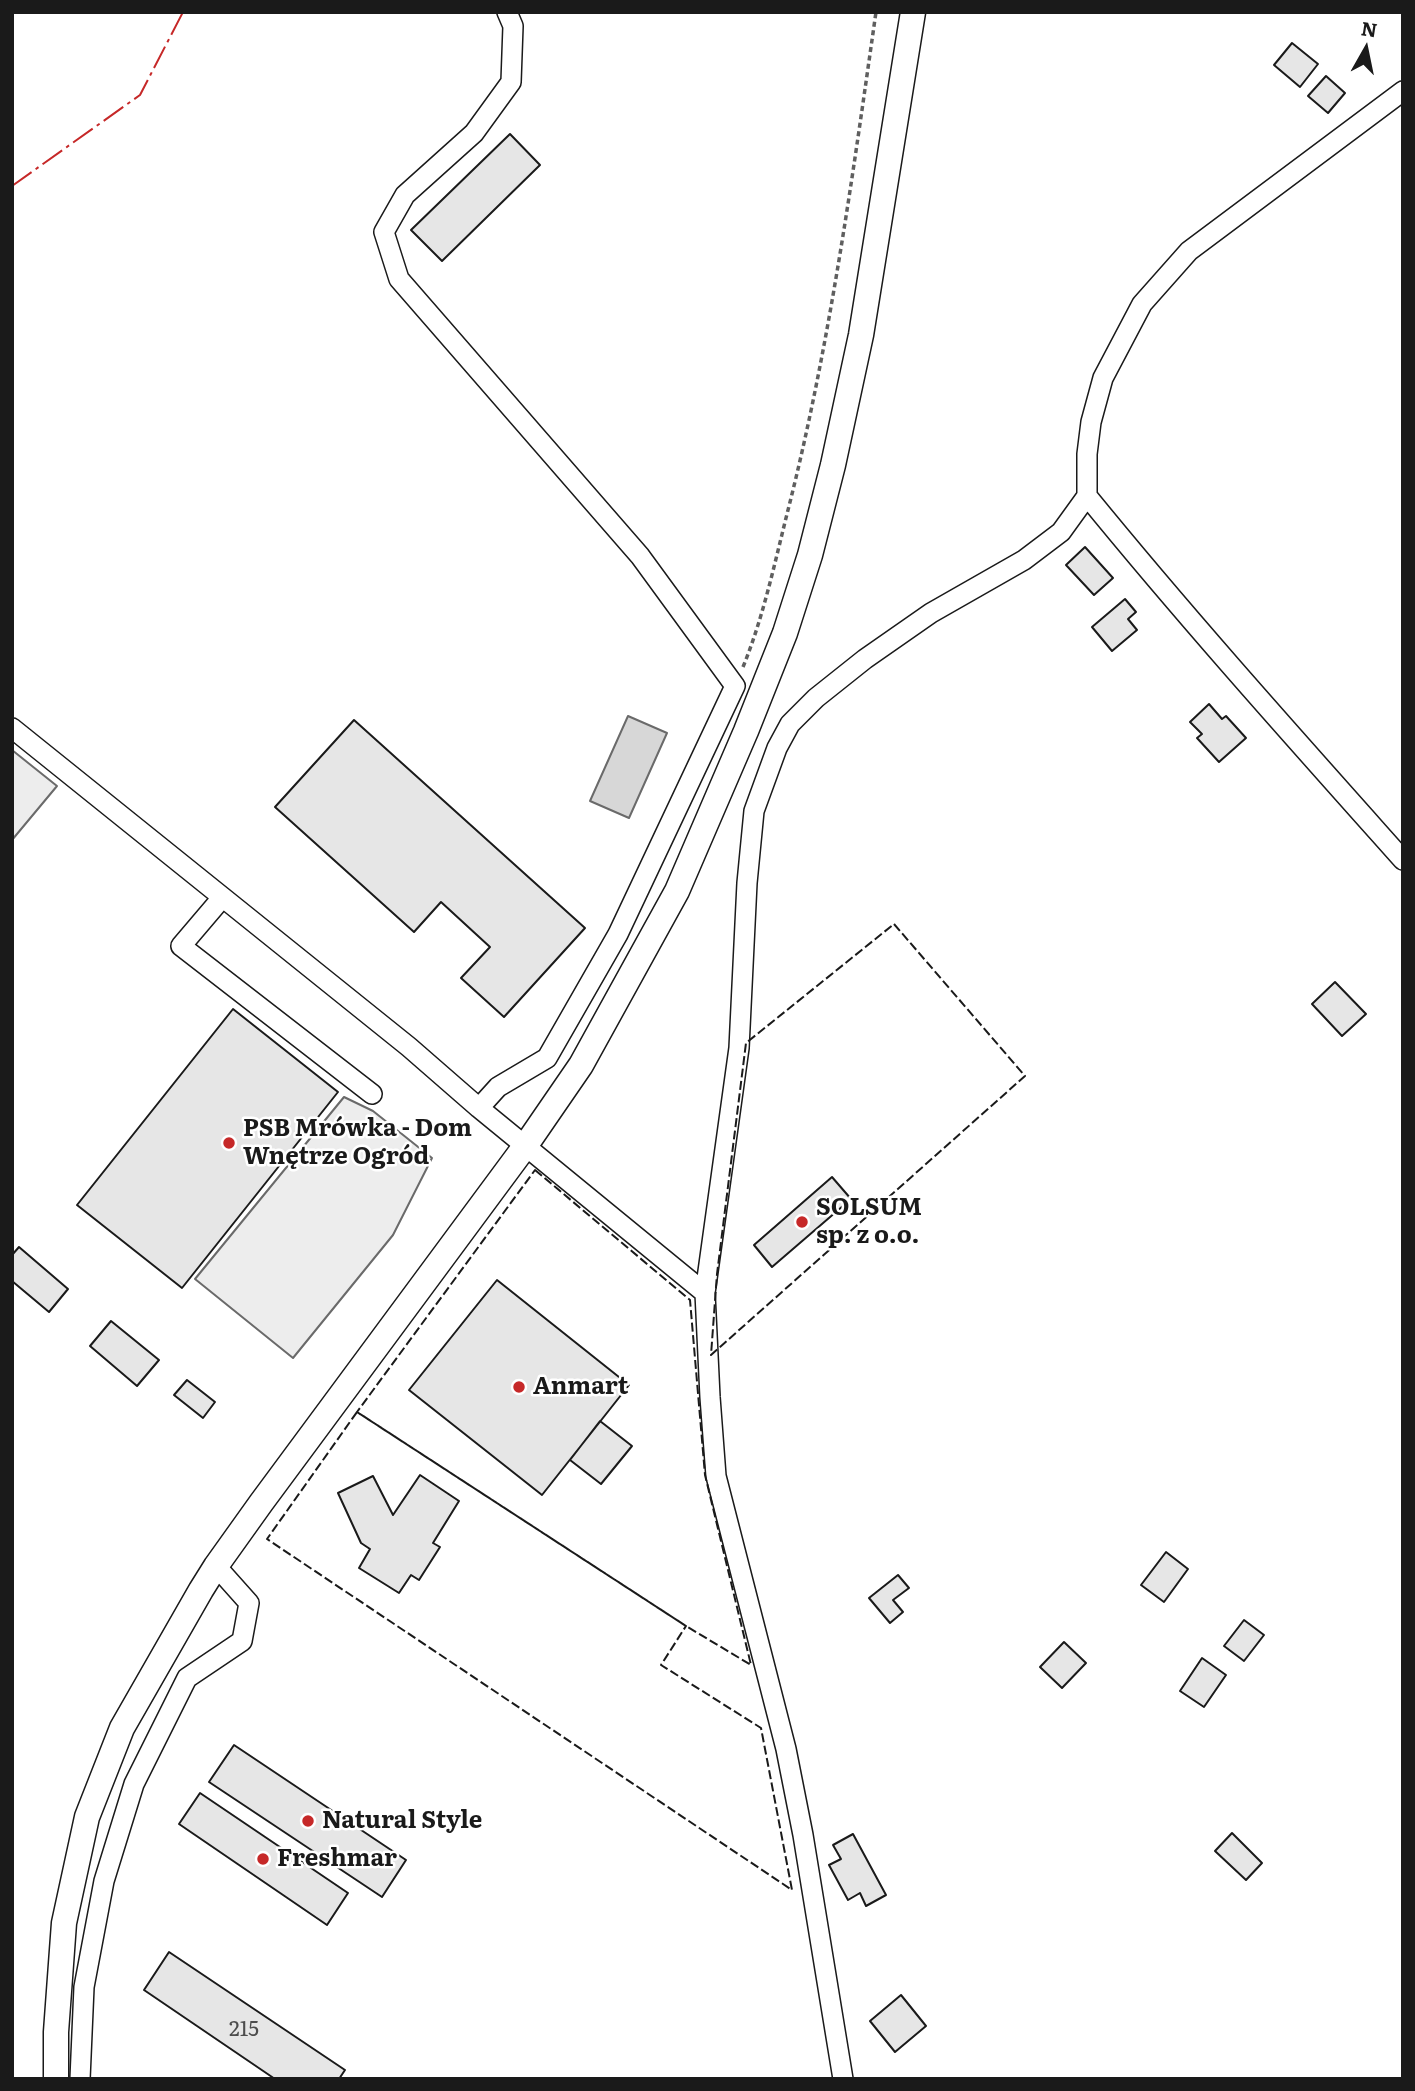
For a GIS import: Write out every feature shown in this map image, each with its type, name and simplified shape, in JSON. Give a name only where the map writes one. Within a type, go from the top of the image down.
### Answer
[{"type":"main road","points":[[56,2079],[56,2032],[64,1923],[87,1817],[122,1728],[216,1566],[526,1145],[581,1065],[677,891],[785,633],[810,555],[833,466],[861,335],[913,12]]},
{"type":"street","points":[[479,1108],[498,1087],[547,1058],[618,933],[735,686],[640,556],[399,279],[384,232],[405,195],[474,133],[511,82],[513,26],[507,12]]},
{"type":"street","points":[[843,2079],[803,1835],[786,1749],[716,1476],[706,1344],[705,1293],[739,1048],[747,883],[754,811],[777,748],[790,724],[816,698],[865,659],[932,613],[1024,561],[1061,532],[1087,496],[1087,454],[1091,422],[1103,378],[1142,304],[1189,251],[1403,91]]},
{"type":"street","points":[[1087,496],[1174,601],[1403,860]]},
{"type":"street","points":[[12,728],[221,899],[409,1047],[479,1108],[705,1293]]},
{"type":"street","points":[[221,899],[181,946],[372,1094]]},
{"type":"street","points":[[80,2079],[84,1987],[104,1881],[134,1784],[187,1678],[242,1641],[250,1603],[216,1566]]},
{"type":"path","points":[[735,686],[757,634],[810,425],[855,161],[876,12]]},
{"type":"shaded area","points":[[628,716],[667,733],[629,818],[590,801]]},
{"type":"shaded area","points":[[12,750],[57,786],[12,840]]},
{"type":"shaded area","points":[[344,1097],[373,1111],[432,1158],[393,1235],[293,1358],[195,1279]]},
{"type":"building","points":[[1292,43],[1318,64],[1300,87],[1274,65]]},
{"type":"building","points":[[1326,76],[1345,93],[1328,113],[1308,96]]},
{"type":"building","points":[[510,134],[540,165],[442,261],[411,230]]},
{"type":"building","points":[[1085,547],[1113,578],[1094,595],[1066,565]]},
{"type":"building","points":[[1125,599],[1136,612],[1128,619],[1137,630],[1112,651],[1092,627]]},
{"type":"building","points":[[1209,704],[1222,719],[1226,716],[1246,738],[1219,762],[1197,738],[1202,734],[1190,722]]},
{"type":"building","points":[[354,720],[585,928],[504,1017],[461,978],[490,947],[441,902],[414,932],[275,807]]},
{"type":"building","points":[[1335,982],[1366,1014],[1342,1036],[1312,1004]]},
{"type":"building","points":[[233,1009],[338,1092],[182,1288],[77,1205]]},
{"type":"building","name":"SOLSUM sp. z o.o.","points":[[832,1177],[851,1199],[772,1267],[754,1245]]},
{"type":"building","points":[[19,1247],[68,1289],[49,1312],[12,1281],[12,1255]]},
{"type":"building","name":"Anmart","points":[[497,1280],[629,1385],[542,1495],[409,1390]]},
{"type":"building","points":[[111,1321],[159,1360],[137,1386],[90,1346]]},
{"type":"building","points":[[187,1380],[215,1402],[203,1418],[174,1395]]},
{"type":"building","points":[[600,1421],[632,1446],[601,1484],[570,1460]]},
{"type":"building","points":[[420,1475],[459,1501],[433,1543],[440,1547],[419,1580],[411,1575],[399,1593],[359,1568],[370,1549],[361,1543],[338,1493],[373,1476],[393,1515]]},
{"type":"building","points":[[1166,1552],[1188,1569],[1164,1602],[1141,1585]]},
{"type":"building","points":[[898,1575],[909,1588],[893,1600],[903,1612],[890,1623],[869,1598]]},
{"type":"building","points":[[1244,1620],[1264,1635],[1244,1661],[1224,1646]]},
{"type":"building","points":[[1064,1642],[1086,1663],[1062,1688],[1040,1667]]},
{"type":"building","points":[[1202,1658],[1226,1675],[1204,1707],[1180,1691]]},
{"type":"building","name":"Natural Style","points":[[234,1745],[406,1860],[382,1897],[209,1782]]},
{"type":"building","name":"Freshmar","points":[[200,1793],[348,1893],[327,1925],[179,1824]]},
{"type":"building","points":[[1232,1833],[1262,1863],[1246,1880],[1215,1851]]},
{"type":"building","points":[[853,1834],[886,1895],[866,1906],[860,1893],[848,1900],[829,1865],[841,1859],[833,1845]]},
{"type":"building","points":[[169,1952],[345,2070],[339,2079],[275,2079],[144,1990]]},
{"type":"building","points":[[901,1995],[926,2026],[895,2052],[870,2021]]},
{"type":"fence","points":[[894,924],[1025,1076],[711,1355],[717,1274],[746,1043],[894,924]]},
{"type":"fence","points":[[535,1170],[690,1300],[705,1475],[751,1665],[686,1626],[357,1412],[535,1170]]},
{"type":"fence","points":[[357,1412],[686,1626],[661,1665],[761,1728],[792,1890],[267,1539],[357,1412]]},
{"type":"power","points":[[12,186],[140,95],[183,12]]},
{"type":"place","name":"PSB Mrówka - Dom Wnętrze Ogród","points":[[229,1143]]},
{"type":"place","name":"SOLSUM sp. z o.o.","points":[[802,1222]]},
{"type":"place","name":"Anmart","points":[[519,1387]]},
{"type":"place","name":"Natural Style","points":[[308,1821]]},
{"type":"place","name":"Freshmar","points":[[263,1859]]}]
